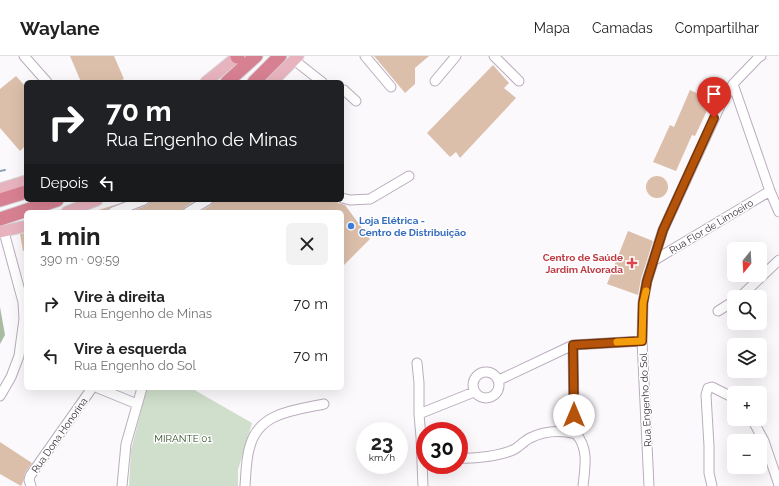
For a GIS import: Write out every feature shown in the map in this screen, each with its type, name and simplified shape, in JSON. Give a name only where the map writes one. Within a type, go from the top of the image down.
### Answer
[{"type":"highway","points":[[229,80],[256,56]]},
{"type":"highway","points":[[256,80],[280,56]]},
{"type":"highway","points":[[0,200],[24,193]]},
{"type":"highway","points":[[25,210],[51,202]]},
{"type":"highway","points":[[0,218],[24,210]]},
{"type":"main road","points":[[208,80],[238,56]]},
{"type":"main road","points":[[274,80],[296,58]]},
{"type":"main road","points":[[0,189],[24,182]]},
{"type":"main road","points":[[72,210],[92,202]]},
{"type":"main road","points":[[2,232],[24,226]]},
{"type":"street","points":[[24,56],[45,80]]},
{"type":"street","points":[[365,56],[391,87]]},
{"type":"street","points":[[435,81],[456,56]]},
{"type":"street","points":[[494,56],[519,81]]},
{"type":"street","name":"Rua Engenho do Sol","points":[[650,486],[642,341],[643,303],[647,281],[663,230],[721,104],[733,84],[761,56]]},
{"type":"street","points":[[296,58],[320,80]]},
{"type":"street","points":[[733,84],[770,191],[779,212]]},
{"type":"street","points":[[344,90],[356,101]]},
{"type":"street","points":[[344,198],[350,200],[370,198],[409,176]]},
{"type":"street","name":"Rua Flor de Limoeiro","points":[[653,261],[770,191]]},
{"type":"street","points":[[118,210],[139,202]]},
{"type":"street","points":[[191,210],[205,202]]},
{"type":"street","points":[[2,232],[24,299]]},
{"type":"street","points":[[747,290],[779,260]]},
{"type":"street","points":[[718,311],[727,305]]},
{"type":"street","points":[[0,396],[23,358],[24,319]]},
{"type":"street","points":[[499,380],[573,345],[642,341]]},
{"type":"street","points":[[573,345],[574,415],[576,434]]},
{"type":"street","points":[[417,363],[420,422]]},
{"type":"street","points":[[482,373],[492,373],[499,380],[500,388],[498,393],[490,398],[481,398],[474,392],[473,383],[475,378],[482,373]]},
{"type":"street","points":[[712,486],[709,473],[706,390],[712,387],[727,394]]},
{"type":"street","name":"Rua Dona Honorina","points":[[30,485],[30,476],[91,390]]},
{"type":"street","points":[[103,390],[137,404]]},
{"type":"street","points":[[122,486],[126,444],[141,390]]},
{"type":"street","points":[[419,414],[474,392]]},
{"type":"street","points":[[246,486],[246,468],[250,445],[258,429],[271,418],[295,410],[324,404]]},
{"type":"street","points":[[756,426],[764,441],[779,485]]},
{"type":"street","points":[[468,459],[514,450],[529,438],[544,433],[567,432],[576,434],[581,439],[586,460],[582,486]]},
{"type":"street","points":[[423,474],[423,486]]},
{"type":"green space","points":[[0,307],[5,335],[0,344]]},
{"type":"green space","name":"MIRANTE 01","points":[[146,390],[194,390],[252,423],[238,470],[238,486],[129,486],[131,450]]},
{"type":"building","points":[[70,56],[114,56],[124,79],[122,80],[80,80]]},
{"type":"building","points":[[374,56],[429,56],[415,68],[415,84],[405,93]]},
{"type":"building","points":[[493,65],[509,83],[504,88],[516,98],[460,158],[456,152],[450,157],[427,133]]},
{"type":"building","points":[[16,76],[24,85],[24,147],[20,151],[0,128],[0,89]]},
{"type":"building","points":[[690,90],[712,100],[695,136],[692,135],[676,171],[653,162],[670,125],[674,127]]},
{"type":"building","points":[[653,176],[661,176],[668,183],[668,191],[661,198],[653,198],[646,191],[646,183]]},
{"type":"building","points":[[193,202],[183,210],[135,210],[149,203]]},
{"type":"building","points":[[213,202],[337,202],[345,205],[370,239],[344,265],[344,210],[203,210]]},
{"type":"building","points":[[118,204],[109,208],[108,210],[98,210]]},
{"type":"building","name":"Centro de Saúde Jardim Alvorada","points":[[628,231],[653,241],[641,279],[638,295],[607,284]]},
{"type":"building","points":[[24,233],[24,251],[23,251],[20,234]]},
{"type":"building","points":[[0,442],[32,463],[25,473],[21,486],[0,474]]},
{"type":"waterway","points":[[0,171],[5,170]]},
{"type":"slow traffic","points":[[617,342],[642,341],[643,303],[646,291]]},
{"type":"place","name":"Loja Elétrica - Centro de Distribuição","points":[[351,226]]},
{"type":"place","name":"Centro de Saúde Jardim Alvorada","points":[[632,263]]},
{"type":"route","points":[[574,415],[573,345],[642,341],[643,303],[647,281],[663,230],[714,118]]}]
